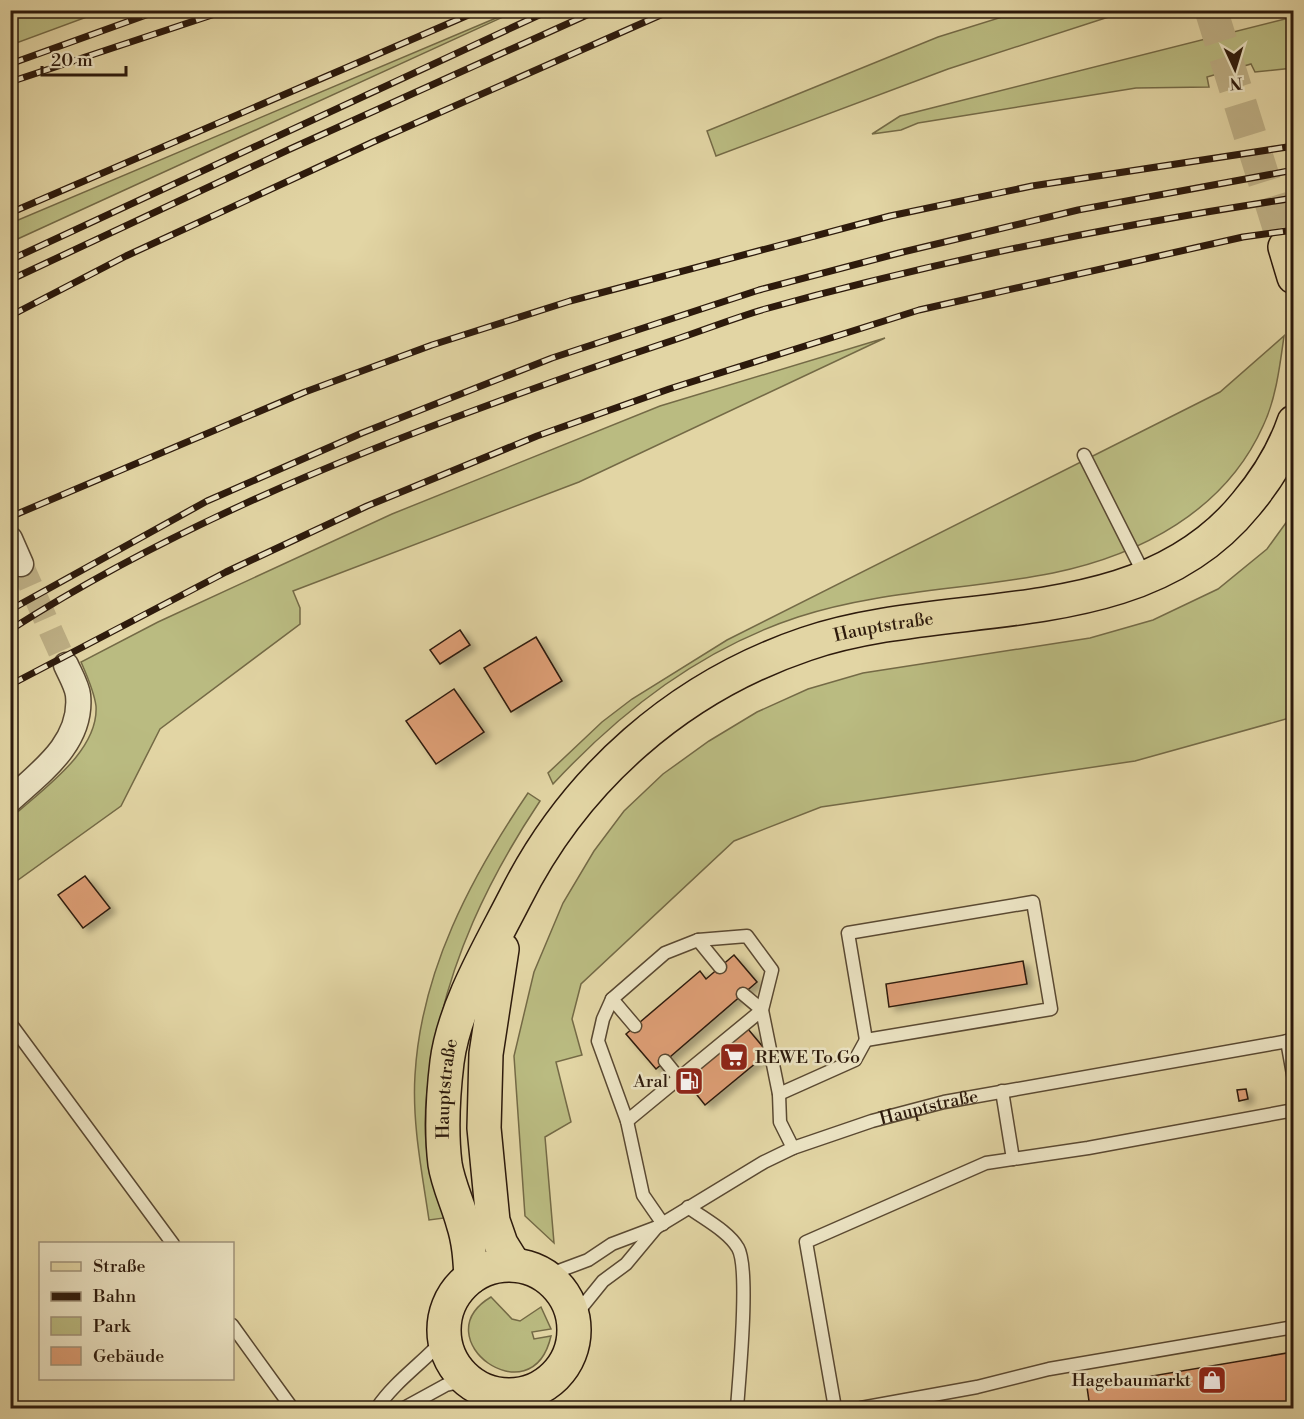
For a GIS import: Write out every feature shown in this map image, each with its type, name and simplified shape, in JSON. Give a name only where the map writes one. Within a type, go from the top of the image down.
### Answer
[{"type":"main road","name":"Hauptstraße","points":[[471,1277],[464,1226],[445,1167],[443,1129],[448,1058],[462,1008],[509,909],[538,856],[588,787],[618,756],[651,728],[724,680],[776,656],[836,636],[935,618],[1062,602],[1146,577],[1189,556],[1234,519],[1269,476],[1293,422]]},
{"type":"main road","name":"Hauptstraße","points":[[509,909],[489,1027],[483,1092],[494,1221],[501,1244],[514,1265]]},
{"type":"main road","points":[[514,1265],[530,1268],[545,1276],[564,1294],[573,1318],[574,1337],[570,1355],[546,1396],[489,1394],[452,1361],[444,1338],[445,1320],[450,1303],[471,1277],[484,1270],[514,1265]]},
{"type":"street","points":[[10,539],[21,564]]},
{"type":"street","points":[[10,800],[64,749],[77,718],[78,694],[66,665]]},
{"type":"lane","points":[[1084,455],[1146,577]]},
{"type":"lane","points":[[779,1094],[855,1060],[867,1040],[849,933],[1033,902],[1051,1009],[867,1040]]},
{"type":"lane","points":[[660,1225],[643,1195],[627,1121],[598,1041],[612,999],[665,953],[698,940],[747,936],[772,970],[762,1010],[779,1094],[780,1122],[793,1148]]},
{"type":"lane","points":[[698,940],[720,967]]},
{"type":"lane","points":[[743,994],[762,1010]]},
{"type":"lane","points":[[612,999],[635,1026]]},
{"type":"lane","points":[[627,1121],[762,1010]]},
{"type":"lane","points":[[10,1023],[172,1242]]},
{"type":"lane","points":[[1290,1040],[1293,1080]]},
{"type":"lane","name":"Hauptstraße","points":[[545,1276],[588,1260],[612,1244],[660,1225],[793,1148],[872,1121],[944,1102],[1290,1040]]},
{"type":"lane","points":[[665,1061],[678,1077]]},
{"type":"lane","points":[[1002,1091],[1012,1159]]},
{"type":"lane","points":[[835,1408],[806,1242],[986,1163],[1088,1148],[1293,1110]]},
{"type":"lane","points":[[688,1207],[731,1239],[742,1257],[744,1280],[737,1408]]},
{"type":"lane","name":"Hauptstraße","points":[[573,1318],[603,1281],[626,1264],[660,1225]]},
{"type":"lane","points":[[861,1408],[977,1387],[1049,1369],[1293,1327]]},
{"type":"lane","points":[[234,1328],[292,1408]]},
{"type":"lane","points":[[377,1408],[389,1390],[429,1356],[444,1338]]},
{"type":"lane","points":[[404,1408],[446,1385],[489,1394]]},
{"type":"green space","points":[[11,10],[103,10],[103,11],[11,45]]},
{"type":"green space","points":[[516,11],[11,242],[11,223]]},
{"type":"green space","points":[[1021,11],[1127,11],[948,69],[716,156],[707,131],[938,37]]},
{"type":"green space","points":[[1293,17],[1293,68],[1255,72],[1251,64],[1207,77],[1209,87],[1136,88],[918,123],[901,130],[872,134],[900,116]]},
{"type":"green space","points":[[1284,336],[1271,405],[1247,456],[1203,505],[1176,525],[1148,541],[1085,565],[1021,579],[861,601],[798,617],[762,630],[696,664],[635,707],[579,757],[553,784],[548,773],[602,722],[632,699],[727,640],[1220,392]]},
{"type":"green space","points":[[885,338],[579,482],[293,591],[300,608],[300,624],[160,729],[121,806],[11,885],[11,818],[66,769],[88,739],[94,723],[95,700],[81,662],[158,622],[392,514],[660,406]]},
{"type":"green space","points":[[1293,513],[1293,717],[1135,761],[821,807],[734,841],[581,984],[572,1019],[582,1055],[556,1062],[571,1122],[545,1137],[554,1243],[525,1216],[514,1056],[534,972],[563,903],[594,851],[624,811],[663,774],[709,741],[757,712],[808,689],[863,673],[1090,638],[1153,620],[1218,589],[1267,549]]},
{"type":"green space","points":[[528,793],[540,801],[504,860],[473,922],[460,954],[440,1020],[428,1080],[425,1133],[432,1174],[452,1217],[429,1220],[418,1148],[414,1093],[419,1036],[427,999],[452,926],[487,858]]},
{"type":"green space","points":[[491,1297],[512,1319],[520,1321],[541,1307],[551,1329],[532,1332],[534,1339],[551,1336],[540,1360],[524,1371],[505,1371],[488,1363],[475,1349],[469,1332],[473,1314]]},
{"type":"building","points":[[460,630],[470,645],[440,664],[430,650]]},
{"type":"building","points":[[536,637],[562,681],[511,712],[484,668]]},
{"type":"building","points":[[454,689],[484,732],[436,764],[406,721]]},
{"type":"building","points":[[85,876],[110,908],[83,928],[58,895]]},
{"type":"building","points":[[734,955],[757,982],[656,1069],[626,1034],[700,971],[706,979]]},
{"type":"building","points":[[1023,961],[1027,984],[889,1007],[886,984]]},
{"type":"building","points":[[748,1029],[768,1053],[705,1105],[685,1080]]},
{"type":"building","points":[[1246,1089],[1248,1099],[1239,1101],[1237,1090]]},
{"type":"building","name":"Hagebaumarkt","points":[[1293,1352],[1294,1408],[1090,1408],[1087,1387]]},
{"type":"tunnel","points":[[1211,10],[1285,247]]},
{"type":"tunnel","points":[[21,564],[66,665]]},
{"type":"railway","points":[[10,64],[160,10]]},
{"type":"railway","points":[[10,82],[227,10]]},
{"type":"railway","points":[[10,213],[480,10]]},
{"type":"railway","points":[[10,260],[550,10]]},
{"type":"railway","points":[[10,280],[290,149],[598,10]]},
{"type":"railway","points":[[10,316],[126,256],[373,142],[672,10]]},
{"type":"railway","points":[[10,517],[305,392],[432,345],[570,301],[890,216],[1032,186],[1294,146]]},
{"type":"railway","points":[[10,610],[207,501],[362,433],[552,358],[759,290],[899,253],[1078,210],[1294,170]]},
{"type":"railway","points":[[10,630],[124,563],[303,478],[486,406],[742,316],[961,260],[1094,232],[1294,198]]},
{"type":"railway","points":[[10,685],[226,572],[367,506],[537,436],[669,389],[919,310],[1243,237],[1294,230]]},
{"type":"place","name":"REWE To Go","points":[[734,1057]]},
{"type":"place","name":"Aral","points":[[689,1081]]},
{"type":"place","name":"Hagebaumarkt","points":[[1212,1380]]}]
